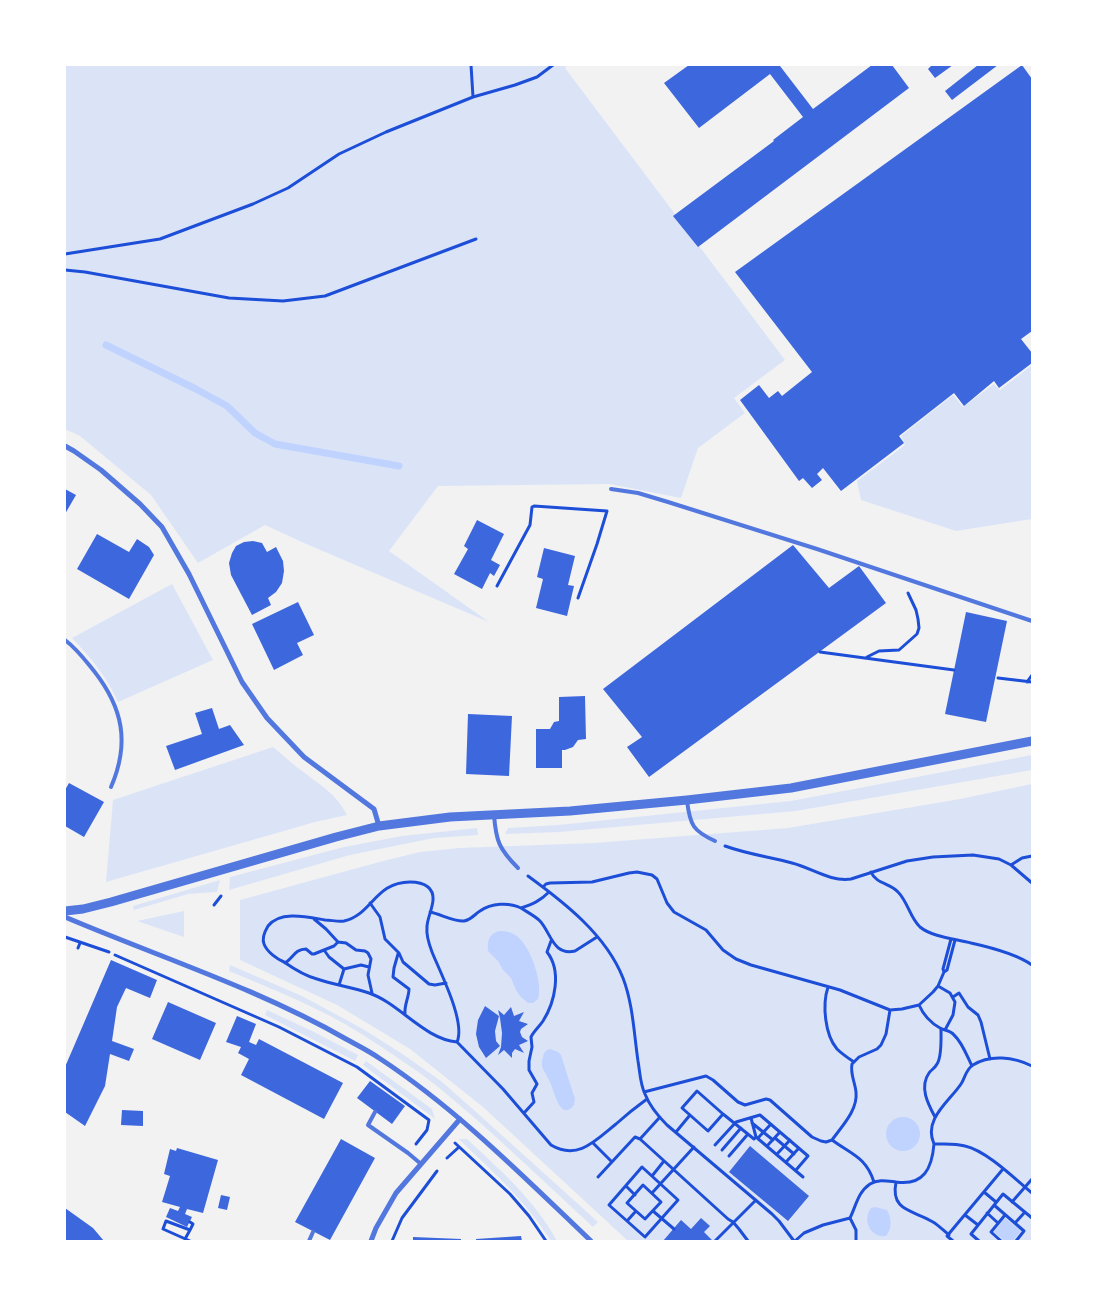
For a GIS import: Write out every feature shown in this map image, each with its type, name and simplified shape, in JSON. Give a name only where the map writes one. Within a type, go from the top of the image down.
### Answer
[{"type":"street","points":[[65,446],[101,470],[140,504],[162,527],[189,574],[242,682],[266,718],[304,757],[374,809],[378,826]]},
{"type":"street","points":[[65,911],[111,902],[378,826],[450,817],[570,811],[791,788],[1032,741]]},
{"type":"street","points":[[65,917],[275,1002],[320,1024],[378,1057],[460,1119],[590,1241]]},
{"type":"street","points":[[371,1241],[376,1228],[396,1194],[460,1119]]},
{"type":"lane","points":[[611,489],[638,493],[668,502],[817,549],[1032,621]]},
{"type":"lane","points":[[65,640],[86,660],[102,682],[114,702],[120,720],[122,733],[121,750],[117,774],[111,787]]},
{"type":"lane","points":[[687,800],[689,818],[692,823],[699,832],[715,841]]},
{"type":"lane","points":[[494,815],[496,834],[501,848],[518,868]]},
{"type":"lane","points":[[375,1112],[368,1125],[421,1164]]},
{"type":"lane","points":[[309,1241],[313,1232]]},
{"type":"path","points":[[471,65],[473,97]]},
{"type":"path","points":[[65,254],[160,238],[253,204],[288,188],[340,154],[412,120],[473,97],[537,77],[553,65]]},
{"type":"path","points":[[65,270],[229,298],[284,301],[325,296],[476,239]]},
{"type":"path","points":[[497,586],[530,525],[532,507],[607,511],[578,598]]},
{"type":"path","points":[[865,658],[879,651],[898,650],[917,634],[919,628],[916,610],[900,577]]},
{"type":"path","points":[[820,652],[954,670]]},
{"type":"path","points":[[1027,682],[1032,675]]},
{"type":"path","points":[[998,678],[1032,682]]},
{"type":"path","points":[[715,841],[736,850],[793,863],[840,880],[851,879],[906,861],[973,855],[998,859],[1010,865],[1032,883]]},
{"type":"path","points":[[1010,865],[1022,858],[1032,856]]},
{"type":"path","points":[[518,868],[544,887],[580,918],[597,937],[616,965],[628,995],[643,1092],[655,1112],[779,1220],[795,1241],[804,1233],[823,1225],[850,1218]]},
{"type":"path","points":[[544,887],[550,883],[592,882],[637,872],[652,875],[660,884],[671,909],[678,915],[706,930],[723,950],[736,959],[828,987],[890,1010],[919,1005],[927,998],[938,986],[944,972],[947,970],[955,940]]},
{"type":"path","points":[[872,872],[877,880],[898,890],[920,927],[951,939],[992,948],[1027,962],[1032,966]]},
{"type":"path","points":[[457,1042],[459,1029],[453,1005],[427,935],[427,923],[433,897],[427,886],[417,882],[398,883],[390,886],[360,913],[346,921],[298,916],[277,919],[266,929],[264,944],[270,952],[285,963],[315,979],[372,994],[405,1014],[431,1033],[457,1042],[524,1113],[551,1145],[558,1149],[574,1151],[593,1143],[647,1099]]},
{"type":"path","points":[[520,908],[535,903],[549,892]]},
{"type":"path","points":[[214,905],[222,896]]},
{"type":"path","points":[[370,903],[380,917],[385,940],[399,953],[403,962],[429,984],[446,983]]},
{"type":"path","points":[[430,912],[462,921],[469,920],[481,910],[490,906],[503,904],[520,908],[534,916],[541,922],[551,941],[562,950],[571,952],[578,950],[597,937]]},
{"type":"path","points":[[311,917],[338,942],[346,943],[356,950],[368,953],[372,960],[369,967],[369,982],[372,994]]},
{"type":"path","points":[[65,937],[111,953],[233,1006],[357,1067],[428,1120],[427,1130],[408,1153]]},
{"type":"path","points":[[944,972],[943,969],[951,939]]},
{"type":"path","points":[[524,1113],[534,1102],[532,1093],[537,1084],[529,1070],[532,1047],[531,1037],[543,1022],[549,1006],[556,975],[555,968],[547,952],[551,941]]},
{"type":"path","points":[[285,963],[299,950],[306,949],[312,954],[334,946],[338,942]]},
{"type":"path","points":[[78,948],[80,943]]},
{"type":"path","points":[[324,950],[329,957],[344,969],[361,965],[369,967]]},
{"type":"path","points":[[399,953],[393,977],[408,989],[405,1014]]},
{"type":"path","points":[[339,985],[344,969]]},
{"type":"path","points":[[935,1117],[925,1094],[927,1075],[937,1065],[939,1060],[943,1030],[954,1009],[955,1002],[950,993],[938,986]]},
{"type":"path","points":[[828,987],[824,1009],[830,1034],[836,1048],[854,1062]]},
{"type":"path","points":[[953,996],[959,993],[968,1007],[978,1015],[990,1059]]},
{"type":"path","points":[[919,1005],[922,1012],[943,1030],[951,1032],[957,1038],[972,1066]]},
{"type":"path","points":[[643,1092],[706,1076],[741,1104],[745,1105],[766,1099],[770,1100],[812,1137],[826,1142],[832,1140],[854,1107],[856,1091],[851,1067],[859,1057],[877,1049],[881,1045],[886,1034],[890,1010]]},
{"type":"path","points":[[850,1218],[861,1193],[874,1182],[912,1182],[928,1170],[934,1144],[931,1131],[935,1117],[972,1066],[990,1059],[1006,1058],[1032,1066]]},
{"type":"path","points":[[723,1114],[708,1131],[682,1108],[697,1091],[754,1140],[771,1124]]},
{"type":"path","points":[[676,1132],[690,1115]]},
{"type":"path","points":[[715,1145],[734,1123],[760,1115],[808,1156],[796,1170]]},
{"type":"path","points":[[640,1139],[660,1117]]},
{"type":"path","points":[[751,1118],[757,1138],[803,1177]]},
{"type":"path","points":[[752,1123],[794,1154]]},
{"type":"path","points":[[722,1150],[741,1128]]},
{"type":"path","points":[[768,1146],[780,1132]]},
{"type":"path","points":[[729,1156],[748,1134]]},
{"type":"path","points":[[598,1177],[635,1137],[640,1139],[733,1222],[748,1241]]},
{"type":"path","points":[[777,1154],[790,1140]]},
{"type":"path","points":[[832,1140],[858,1157],[867,1168],[874,1182]]},
{"type":"path","points":[[593,1143],[612,1162]]},
{"type":"path","points":[[934,1144],[971,1147],[1003,1169],[1032,1193]]},
{"type":"path","points":[[442,1163],[459,1147],[510,1194],[529,1216],[546,1241]]},
{"type":"path","points":[[652,1193],[694,1147]]},
{"type":"path","points":[[786,1162],[799,1148]]},
{"type":"path","points":[[652,1176],[664,1161]]},
{"type":"path","points":[[642,1168],[652,1176],[678,1200],[645,1237],[609,1205],[642,1168]]},
{"type":"path","points":[[948,1235],[1003,1169]]},
{"type":"path","points":[[392,1241],[402,1218],[437,1170]]},
{"type":"path","points":[[1012,1202],[1032,1178]]},
{"type":"path","points":[[896,1182],[895,1195],[900,1205],[908,1211],[934,1222],[953,1241]]},
{"type":"path","points":[[643,1185],[652,1193],[661,1202],[645,1220],[627,1203],[643,1185]]},
{"type":"path","points":[[626,1186],[635,1194]]},
{"type":"path","points":[[984,1192],[1005,1215],[1024,1230],[1018,1240]]},
{"type":"path","points":[[979,1241],[971,1234],[1003,1194],[1032,1218]]},
{"type":"path","points":[[715,1241],[756,1200]]},
{"type":"path","points":[[653,1210],[674,1229]]},
{"type":"path","points":[[627,1221],[636,1212]]},
{"type":"path","points":[[1015,1223],[1025,1212]]},
{"type":"path","points":[[987,1213],[998,1223]]},
{"type":"path","points":[[965,1215],[978,1225]]},
{"type":"path","points":[[1001,1241],[991,1232],[1005,1215]]},
{"type":"path","points":[[850,1218],[856,1230],[856,1241]]},
{"type":"path","points":[[190,1230],[166,1221],[163,1229],[190,1241]]},
{"type":"path","points":[[185,1239],[193,1224],[190,1222]]},
{"type":"shaded area","points":[[65,65],[567,65],[565,68],[785,360],[734,398],[745,413],[698,448],[681,498],[609,484],[438,486],[389,551],[489,622],[265,525],[198,563],[151,495],[80,436],[65,429]]},
{"type":"shaded area","points":[[1032,365],[1032,519],[956,531],[861,500],[857,481],[905,445],[901,436],[953,395],[963,407],[994,384],[1000,390]]},
{"type":"shaded area","points":[[172,584],[213,660],[118,702],[98,668],[72,638]]},
{"type":"shaded area","points":[[273,747],[329,792],[347,815],[315,822],[106,882],[113,800]]},
{"type":"shaded area","points":[[1032,755],[1032,770],[796,811],[559,832],[505,834],[508,828],[558,825],[791,801]]},
{"type":"shaded area","points":[[1032,784],[1032,1241],[628,1241],[483,1107],[410,1049],[337,1005],[240,960],[240,900],[420,852],[459,848],[593,843],[788,828],[960,799]]},
{"type":"shaded area","points":[[477,828],[478,835],[434,838],[350,855],[229,890],[230,877],[344,847],[402,836]]},
{"type":"shaded area","points":[[220,880],[217,892],[188,894],[134,910],[133,906]]},
{"type":"shaded area","points":[[184,911],[184,937],[137,921]]},
{"type":"shaded area","points":[[230,965],[302,996],[363,1029],[404,1055],[441,1081],[598,1222],[593,1227],[478,1121],[410,1066],[331,1016],[229,971]]},
{"type":"shaded area","points":[[267,1010],[358,1055],[355,1061],[265,1015]]},
{"type":"shaded area","points":[[366,1061],[432,1109],[435,1119],[363,1065]]},
{"type":"shaded area","points":[[459,1139],[467,1139],[516,1186],[538,1212],[557,1241],[551,1241],[519,1199]]},
{"type":"water","points":[[499,931],[509,932],[518,937],[531,957],[539,984],[538,999],[533,1003],[528,1003],[520,996],[511,978],[488,951],[489,938]]},
{"type":"water","points":[[550,1049],[561,1055],[575,1098],[574,1105],[569,1110],[561,1108],[542,1067],[544,1054]]},
{"type":"water","points":[[903,1117],[915,1122],[920,1134],[915,1146],[903,1151],[891,1146],[886,1134],[891,1122]]},
{"type":"water","points":[[871,1208],[887,1210],[889,1213],[890,1227],[886,1236],[876,1234],[869,1227],[868,1213]]},
{"type":"water","points":[[1005,1218],[1021,1231],[1013,1241],[1005,1241],[994,1232]]},
{"type":"building","points":[[689,65],[782,65],[780,66],[813,109],[872,65],[892,65],[909,88],[698,247],[673,216],[774,141],[803,117],[770,74],[699,128],[664,83]]},
{"type":"building","points":[[932,65],[953,65],[935,78],[928,69]]},
{"type":"building","points":[[978,65],[998,65],[952,100],[945,91]]},
{"type":"building","points":[[1022,65],[1032,79],[1032,331],[1021,339],[1032,353],[1032,363],[999,388],[994,381],[964,406],[954,393],[899,436],[904,443],[841,491],[823,468],[817,474],[822,480],[812,488],[803,478],[799,481],[740,400],[759,385],[769,398],[778,391],[782,396],[812,372],[735,272]]},
{"type":"building","points":[[65,489],[76,495],[65,514]]},
{"type":"building","points":[[477,520],[504,534],[491,560],[500,565],[494,576],[490,573],[482,589],[454,574],[468,549],[464,546]]},
{"type":"building","points":[[97,534],[129,552],[137,539],[149,547],[154,555],[129,599],[77,569]]},
{"type":"building","points":[[244,542],[262,543],[267,552],[276,547],[283,561],[284,571],[282,583],[276,592],[268,598],[271,605],[252,615],[231,575],[229,563],[236,546]]},
{"type":"building","points":[[793,545],[829,588],[859,566],[886,603],[649,777],[627,747],[642,737],[603,689]]},
{"type":"building","points":[[544,548],[575,556],[568,585],[574,586],[567,616],[536,608],[543,579],[537,577]]},
{"type":"building","points":[[298,602],[314,635],[297,643],[303,655],[274,670],[252,624]]},
{"type":"building","points":[[966,612],[1007,621],[986,722],[945,714]]},
{"type":"building","points":[[585,696],[586,739],[578,740],[573,747],[562,750],[562,768],[536,768],[536,729],[550,729],[554,722],[559,721],[559,697]]},
{"type":"building","points":[[212,708],[219,729],[230,725],[244,745],[175,770],[166,746],[202,734],[195,713]]},
{"type":"building","points":[[468,714],[512,716],[509,776],[466,774]]},
{"type":"building","points":[[69,783],[104,802],[84,837],[65,826],[65,790]]},
{"type":"building","points":[[111,960],[157,980],[150,998],[126,988],[117,1007],[112,1041],[134,1049],[129,1061],[110,1054],[105,1086],[85,1126],[65,1112],[65,1067]]},
{"type":"building","points":[[168,1002],[216,1023],[200,1060],[152,1039]]},
{"type":"building","points":[[485,1006],[499,1016],[495,1031],[496,1041],[500,1046],[486,1058],[479,1047],[476,1034],[478,1020]]},
{"type":"building","points":[[511,1007],[514,1016],[524,1012],[519,1021],[528,1024],[520,1032],[522,1037],[528,1041],[519,1045],[524,1053],[515,1049],[512,1053],[512,1058],[504,1050],[498,1055],[501,1047],[502,1033],[498,1010],[504,1015]]},
{"type":"building","points":[[237,1016],[256,1024],[249,1042],[256,1045],[259,1039],[343,1083],[324,1119],[241,1075],[249,1059],[238,1053],[241,1047],[226,1042]]},
{"type":"building","points":[[370,1081],[405,1106],[392,1124],[357,1098]]},
{"type":"building","points":[[122,1110],[143,1111],[143,1126],[121,1125]]},
{"type":"building","points":[[341,1139],[375,1158],[330,1240],[295,1222]]},
{"type":"building","points":[[750,1146],[809,1196],[788,1221],[729,1172]]},
{"type":"building","points":[[177,1148],[218,1160],[203,1213],[187,1209],[185,1214],[192,1217],[187,1227],[166,1217],[170,1208],[178,1211],[180,1207],[162,1202],[170,1176],[164,1174],[170,1149],[176,1151]]},
{"type":"building","points":[[221,1195],[230,1197],[227,1210],[218,1208]]},
{"type":"building","points":[[65,1208],[93,1228],[104,1241],[65,1241]]},
{"type":"building","points":[[701,1218],[710,1226],[704,1232],[713,1241],[663,1241],[681,1220],[691,1229]]},
{"type":"building","points":[[521,1236],[522,1241],[476,1241],[476,1239]]},
{"type":"building","points":[[413,1237],[461,1239],[461,1241],[413,1241]]},
{"type":"waterway","points":[[106,345],[227,406],[255,433],[275,444],[399,466]]}]
